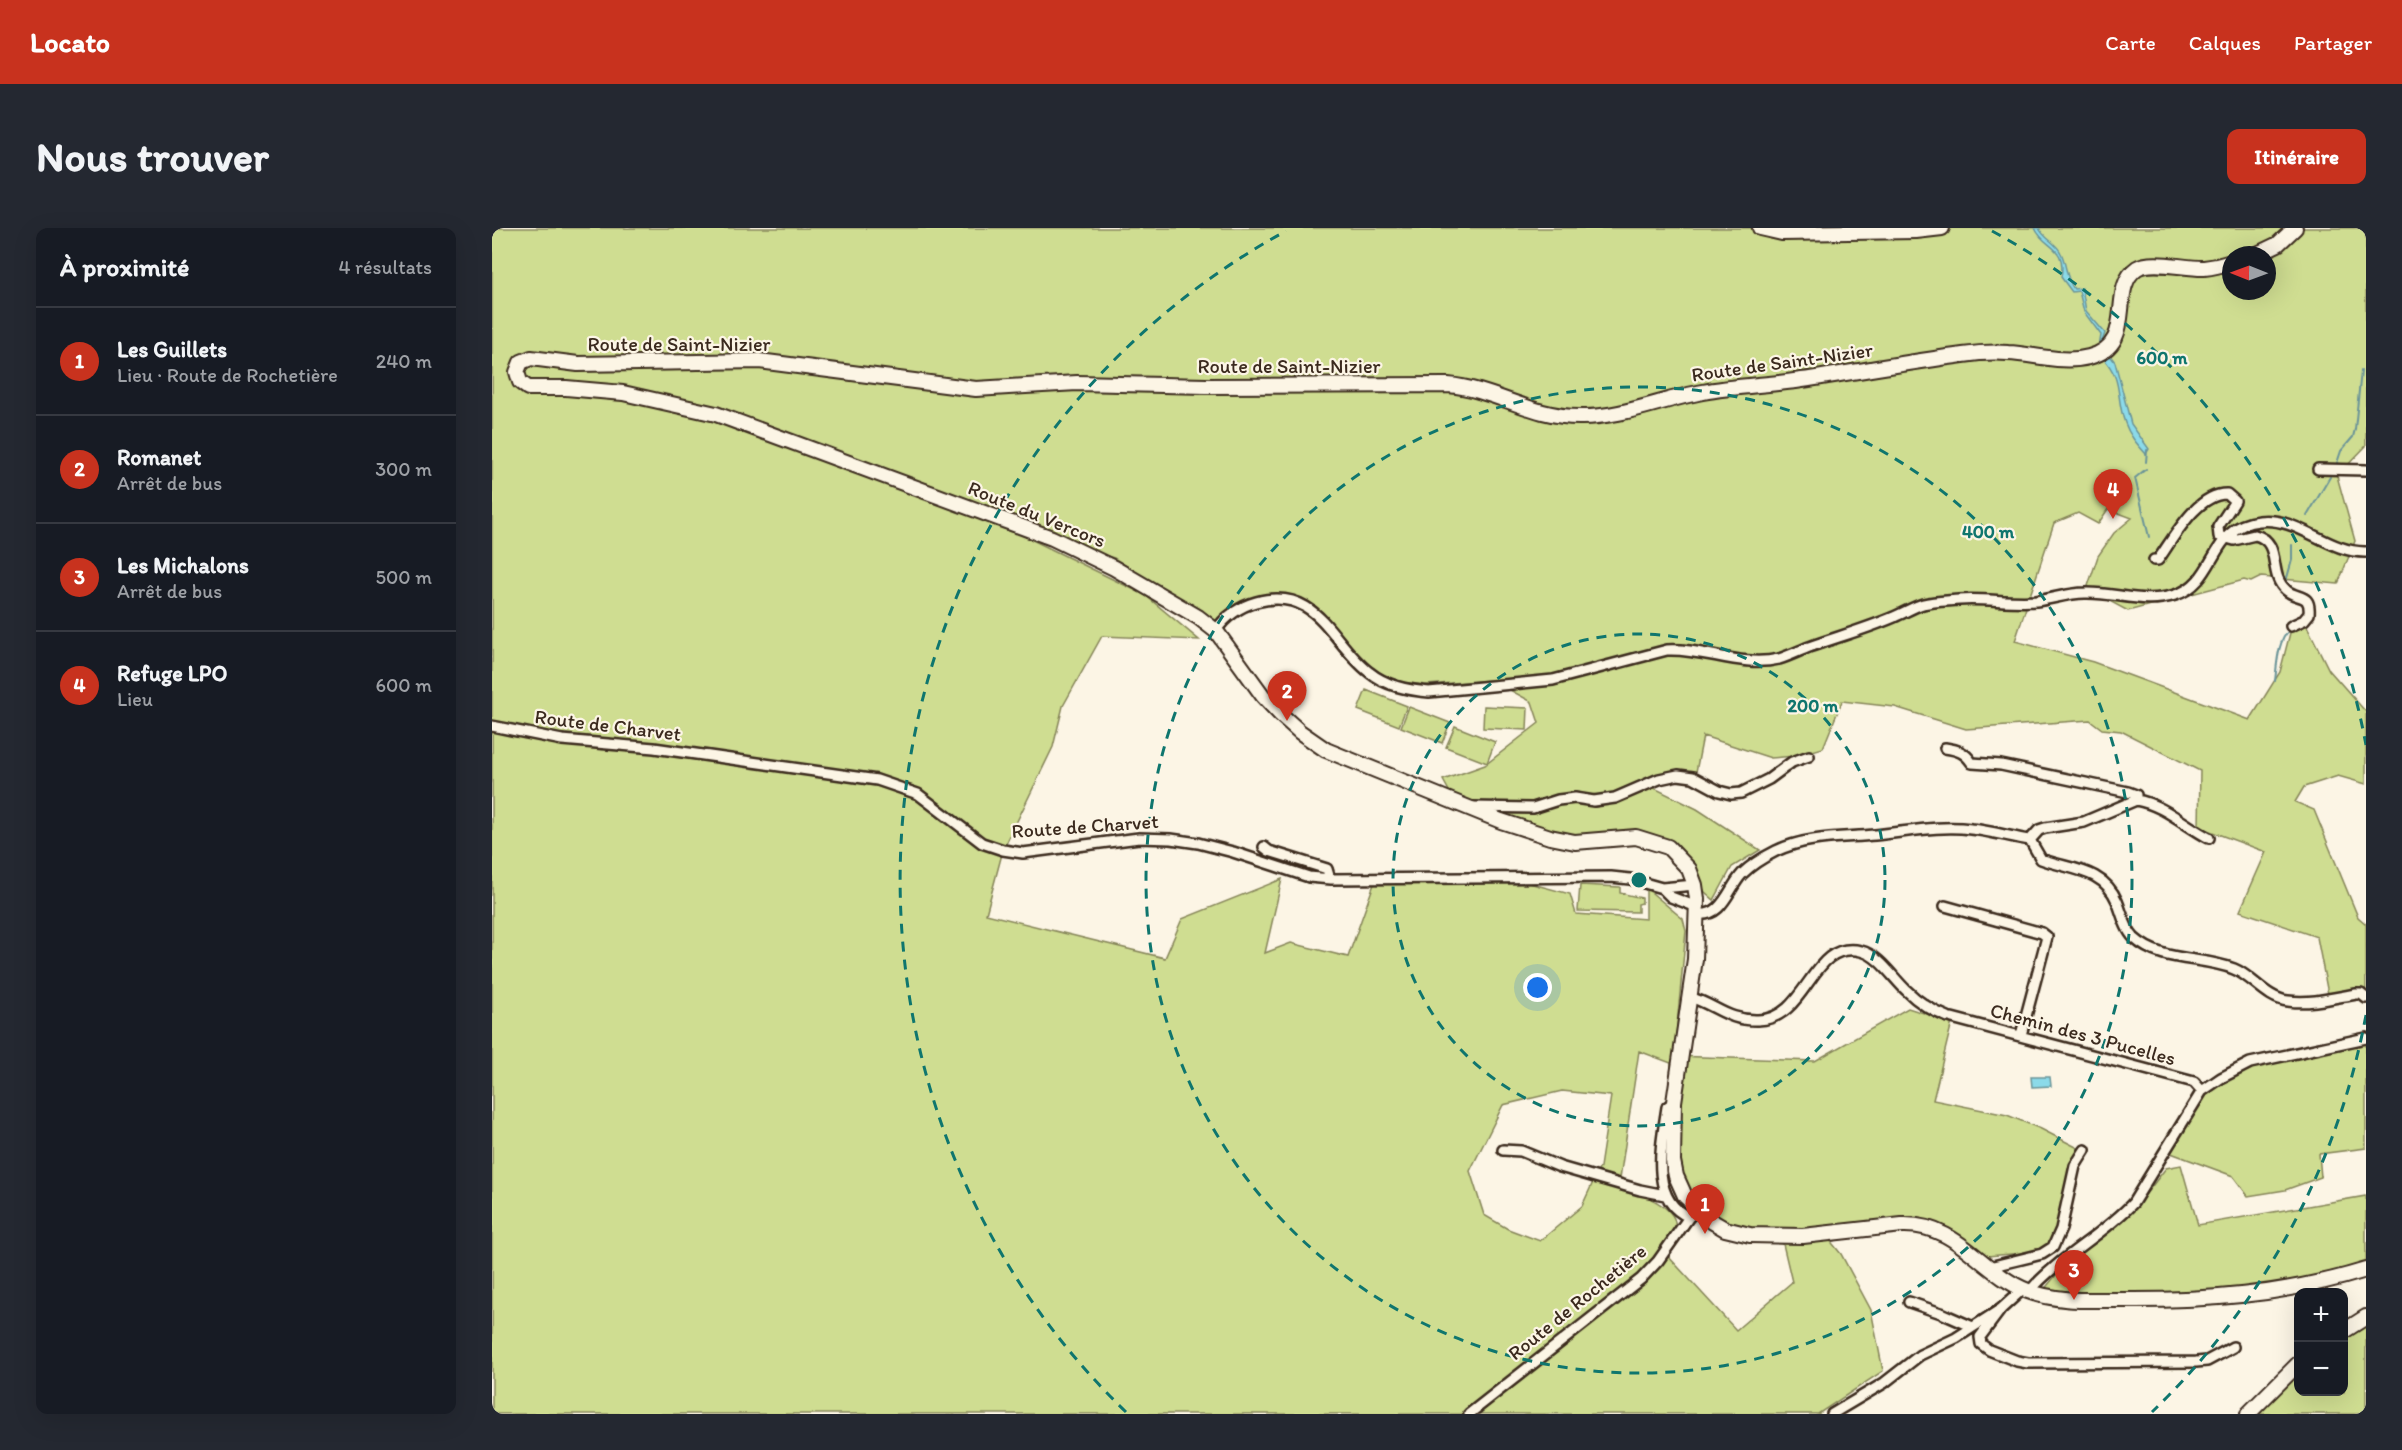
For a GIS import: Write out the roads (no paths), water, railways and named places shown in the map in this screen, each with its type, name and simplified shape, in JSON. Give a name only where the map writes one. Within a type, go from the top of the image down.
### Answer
[{"type":"main road","points":[[1760,228],[1782,233],[1916,231],[1942,228]]},
{"type":"main road","points":[[2274,246],[2295,228]]},
{"type":"main road","name":"Route de Saint-Nizier","points":[[734,419],[695,408],[623,393],[566,388],[528,388],[518,378],[517,367],[521,362],[531,358],[578,364],[759,361],[953,388],[976,389],[1077,383],[1206,386],[1448,385],[1484,391],[1547,414],[1592,417],[1704,392],[1781,383],[1969,354],[2009,352],[2066,359],[2088,357],[2104,350],[2115,338],[2121,318],[2125,287],[2136,269],[2148,265],[2204,268],[2222,264]]},
{"type":"main road","name":"Route du Vercors","points":[[734,419],[1061,542],[1114,568],[1198,617],[1216,631],[1263,696],[1300,732],[1326,750],[1467,807],[1558,840],[1575,842],[1636,837],[1656,842],[1668,847],[1679,857],[1689,869],[1695,885]]},
{"type":"main road","points":[[1695,885],[1697,910],[1689,997],[1674,1102],[1674,1169],[1693,1213],[1725,1229],[1765,1236],[1811,1235],[1902,1225],[1922,1226],[1947,1235],[1989,1267],[2026,1290],[2051,1298],[2084,1300],[2217,1297],[2296,1288],[2366,1270]]},
{"type":"main road","points":[[2348,1328],[2366,1317]]},
{"type":"main road","points":[[2248,1414],[2294,1368]]},
{"type":"street","points":[[2318,469],[2366,470]]},
{"type":"street","points":[[2154,560],[2158,560],[2195,510],[2221,494],[2227,494],[2235,501],[2218,527],[2219,536],[2234,540],[2255,535],[2268,541],[2274,556],[2277,580],[2289,592],[2307,600],[2309,614],[2304,620],[2290,626]]},
{"type":"street","points":[[1216,631],[1238,609],[1250,603],[1281,598],[1292,600],[1319,616],[1367,671],[1381,680],[1409,690],[1429,692],[1552,680],[1667,650],[1684,649],[1730,659],[1759,662],[1780,659],[1894,617],[1924,603],[1962,599],[1996,602],[2036,601],[2085,593],[2146,600],[2176,595],[2191,587],[2227,534],[2242,524],[2270,521],[2294,526],[2351,551],[2366,552]]},
{"type":"street","name":"Route de Charvet","points":[[492,726],[562,740],[654,748],[877,780],[918,794],[982,843],[1003,850],[1023,853],[1139,838],[1171,838],[1233,852],[1309,877],[1330,879],[1611,877],[1630,879],[1662,888],[1695,885]]},
{"type":"street","points":[[1945,748],[1966,754],[1972,763],[2001,765],[2128,792],[2136,795],[2136,800]]},
{"type":"street","points":[[1467,807],[1533,808],[1558,800],[1575,798],[1594,801],[1615,798],[1659,779],[1678,775],[1693,777],[1719,791],[1731,794],[1741,793],[1770,779],[1792,762],[1809,756]]},
{"type":"street","points":[[2030,840],[2039,830],[2085,822],[2136,800],[2158,808],[2209,838]]},
{"type":"street","points":[[1697,910],[1707,915],[1723,902],[1739,878],[1749,868],[1766,856],[1796,843],[1944,828],[1971,829],[2030,840],[2041,859],[2090,873],[2105,882],[2113,892],[2130,933],[2150,949],[2236,969],[2286,1001],[2315,1001],[2356,994],[2361,994],[2366,998]]},
{"type":"street","points":[[1264,848],[1327,869],[1330,879]]},
{"type":"street","name":"Route de Charvet","points":[[1662,888],[1671,897],[1697,910]]},
{"type":"street","points":[[1945,906],[2042,933],[2047,938],[2021,1035]]},
{"type":"street","name":"Chemin des 3 Pucelles","points":[[1689,997],[1734,1017],[1746,1020],[1772,1019],[1789,1008],[1830,957],[1841,951],[1856,951],[1869,954],[1907,991],[1934,1012],[2194,1082],[2202,1091]]},
{"type":"street","points":[[1832,1414],[1884,1383],[1920,1356],[1973,1328],[2001,1310],[2120,1217],[2133,1203],[2202,1091],[2250,1063],[2366,1038]]},
{"type":"street","points":[[1674,1102],[1667,1107],[1664,1133],[1661,1171],[1665,1195],[1674,1209],[1693,1213]]},
{"type":"street","points":[[1503,1150],[1521,1151],[1560,1167],[1665,1195]]},
{"type":"street","points":[[1989,1267],[2042,1254],[2053,1247],[2061,1228],[2075,1166],[2085,1150]]},
{"type":"street","name":"Route de Rochetière","points":[[1469,1414],[1641,1279],[1658,1261],[1693,1213]]},
{"type":"street","points":[[1909,1302],[1941,1313],[1973,1328]]},
{"type":"street","points":[[2001,1310],[1980,1337],[1981,1344],[2017,1361],[2196,1362],[2207,1361],[2233,1347]]},
{"type":"water","points":[[2035,228],[2039,228],[2059,249],[2074,289],[2082,288],[2086,311],[2105,333],[2100,348],[2101,335],[2084,312],[2079,291],[2072,292],[2061,277],[2061,259],[2058,253]]},
{"type":"water","points":[[2109,354],[2115,362],[2131,424],[2149,449],[2146,454],[2136,443],[2125,423],[2117,382],[2110,366],[2103,358]]},
{"type":"water","points":[[2031,1077],[2050,1077],[2051,1086],[2032,1087]]},
{"type":"waterway","points":[[2336,466],[2341,451],[2353,437],[2361,371]]},
{"type":"waterway","points":[[2146,462],[2147,450]]},
{"type":"waterway","points":[[2146,469],[2135,478],[2149,537]]},
{"type":"waterway","points":[[2307,516],[2330,477]]},
{"type":"waterway","points":[[2285,585],[2292,560],[2292,545]]},
{"type":"waterway","points":[[2275,681],[2282,640],[2290,630]]},
{"type":"place","name":"Refuge LPO","points":[[2113,519]]},
{"type":"place","name":"Romanet","points":[[1287,721]]},
{"type":"place","name":"Les Guillets","points":[[1705,1234]]},
{"type":"place","name":"Les Michalons","points":[[2074,1300]]}]
